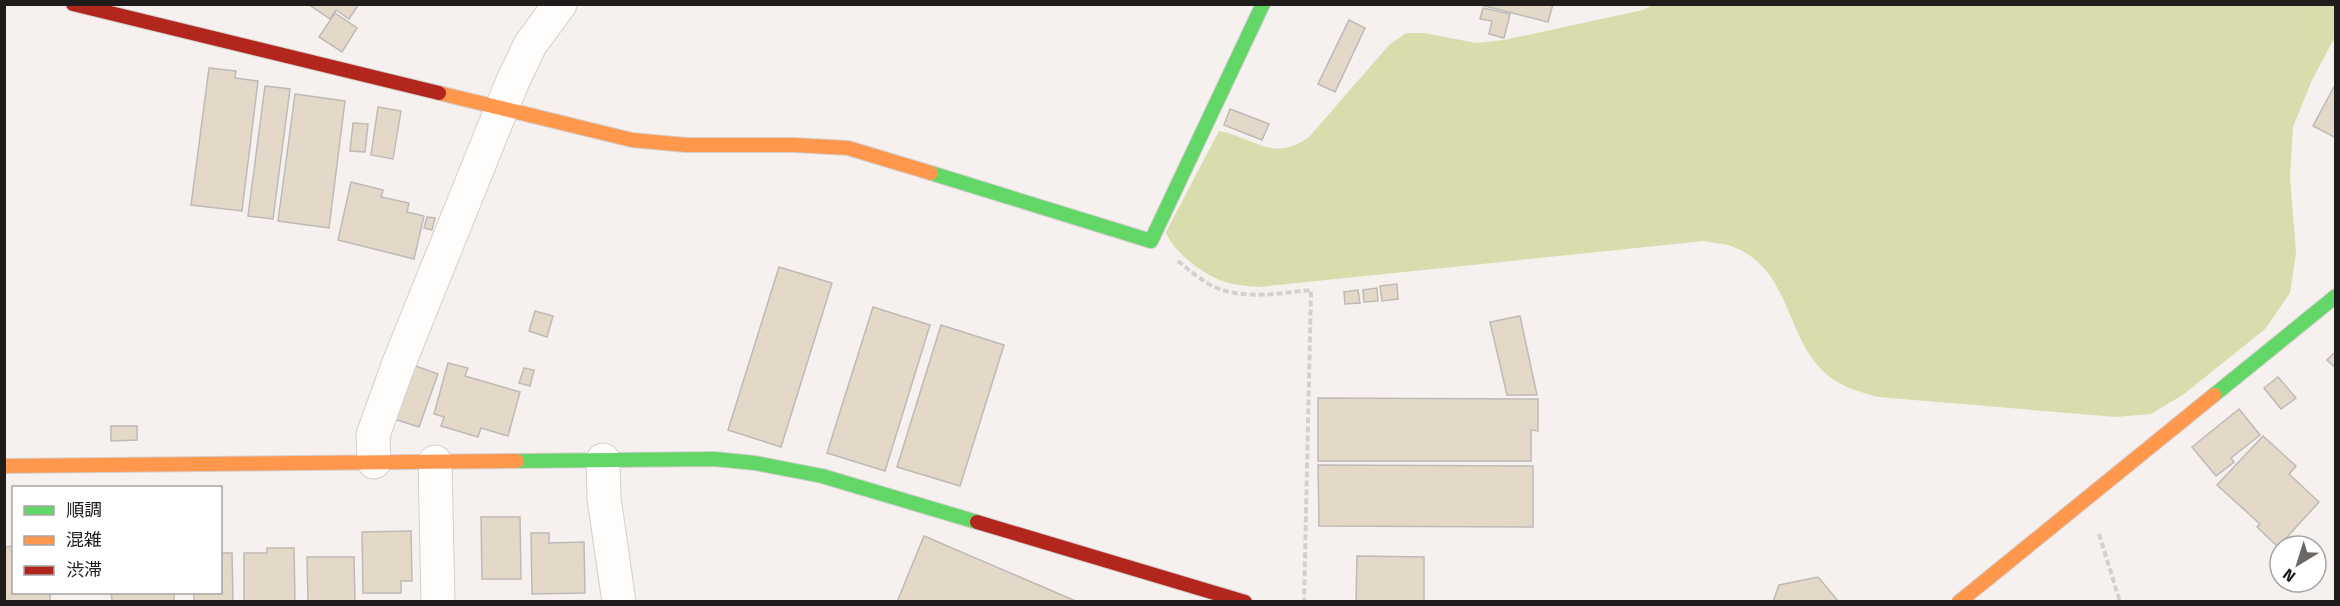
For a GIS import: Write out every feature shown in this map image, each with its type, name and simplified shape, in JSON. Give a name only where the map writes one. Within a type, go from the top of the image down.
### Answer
[{"type":"street","points":[[73,4],[632,140],[675,146],[799,144],[848,148],[1151,241],[1263,4]]},
{"type":"street","points":[[374,462],[373,435],[399,363],[502,108],[530,45],[560,4]]},
{"type":"street","points":[[1959,602],[2336,296]]},
{"type":"street","points":[[4,466],[714,459],[751,461],[786,467],[1245,602]]},
{"type":"street","points":[[603,460],[604,498],[619,602]]},
{"type":"street","points":[[435,462],[438,602]]},
{"type":"path","points":[[1151,241],[1216,288],[1238,294],[1260,295],[1311,290],[1304,602]]},
{"type":"path","points":[[2082,502],[2094,517],[2120,602]]},
{"type":"green space","points":[[1655,4],[2335,5],[2335,37],[2312,80],[2293,127],[2290,176],[2296,253],[2290,293],[2265,329],[2184,394],[2151,414],[2116,417],[1878,397],[1848,387],[1827,375],[1809,353],[1775,284],[1764,269],[1750,256],[1725,244],[1704,241],[1259,287],[1214,278],[1189,261],[1169,239],[1166,232],[1219,131],[1274,148],[1296,144],[1309,137],[1389,45],[1406,33],[1424,33],[1476,43],[1504,40],[1643,10]]},
{"type":"building","points":[[308,4],[359,4],[349,19],[336,10],[330,19]]},
{"type":"building","points":[[1477,4],[1553,4],[1548,22]]},
{"type":"building","points":[[1483,8],[1510,14],[1504,38],[1489,34],[1492,21],[1480,19]]},
{"type":"building","points":[[335,13],[357,28],[342,52],[319,37]]},
{"type":"building","points":[[1349,20],[1365,28],[1335,92],[1318,84]]},
{"type":"building","points":[[209,68],[236,71],[235,78],[258,81],[242,211],[191,205]]},
{"type":"building","points":[[2336,83],[2336,138],[2313,126]]},
{"type":"building","points":[[265,86],[290,89],[273,219],[248,216]]},
{"type":"building","points":[[295,94],[345,101],[329,228],[278,221]]},
{"type":"building","points":[[378,107],[401,111],[393,159],[371,155]]},
{"type":"building","points":[[1230,109],[1269,124],[1262,140],[1224,125]]},
{"type":"building","points":[[353,123],[368,124],[365,152],[350,151]]},
{"type":"building","points":[[351,182],[383,190],[381,197],[409,203],[407,212],[424,216],[414,259],[338,240]]},
{"type":"building","points":[[427,217],[435,218],[432,230],[424,228]]},
{"type":"building","points":[[779,267],[832,283],[781,447],[728,430]]},
{"type":"building","points":[[1397,284],[1398,299],[1382,301],[1380,286]]},
{"type":"building","points":[[1377,288],[1378,301],[1364,302],[1363,290]]},
{"type":"building","points":[[1358,290],[1360,303],[1345,304],[1344,292]]},
{"type":"building","points":[[873,307],[930,325],[885,471],[827,453]]},
{"type":"building","points":[[535,311],[553,316],[547,337],[529,331]]},
{"type":"building","points":[[1520,316],[1537,395],[1507,395],[1490,322]]},
{"type":"building","points":[[941,325],[1004,345],[960,486],[897,467]]},
{"type":"building","points":[[2336,351],[2336,368],[2327,360]]},
{"type":"building","points":[[448,363],[468,368],[465,376],[520,392],[508,436],[481,428],[478,437],[441,426],[444,417],[434,414]]},
{"type":"building","points":[[413,365],[438,374],[419,427],[394,419]]},
{"type":"building","points":[[524,368],[534,370],[530,386],[519,383]]},
{"type":"building","points":[[2278,377],[2296,398],[2281,409],[2264,388]]},
{"type":"building","points":[[1318,398],[1538,399],[1538,431],[1531,430],[1531,461],[1318,461]]},
{"type":"building","points":[[2239,409],[2260,435],[2231,458],[2234,462],[2216,476],[2192,447]]},
{"type":"building","points":[[111,426],[137,426],[137,440],[111,441]]},
{"type":"building","points":[[2263,436],[2296,466],[2289,474],[2319,502],[2290,534],[2268,534],[2268,537],[2257,527],[2260,524],[2217,485]]},
{"type":"building","points":[[1318,465],[1533,466],[1533,527],[1319,526]]},
{"type":"building","points":[[481,517],[520,517],[521,579],[482,579]]},
{"type":"building","points":[[411,531],[412,581],[401,581],[401,593],[363,593],[362,532]]},
{"type":"building","points":[[531,533],[549,533],[549,543],[584,542],[585,593],[532,594]]},
{"type":"building","points":[[924,536],[1078,602],[897,602]]},
{"type":"building","points":[[12,546],[12,594],[50,594],[50,602],[4,602],[4,547]]},
{"type":"building","points":[[267,548],[294,548],[295,601],[244,602],[244,553],[267,553]]},
{"type":"building","points":[[222,553],[232,553],[233,601],[194,601],[194,594],[222,594]]},
{"type":"building","points":[[1357,556],[1424,557],[1424,602],[1356,602]]},
{"type":"building","points":[[307,557],[354,557],[355,601],[308,602]]},
{"type":"building","points":[[1818,577],[1839,602],[1773,602],[1779,585]]},
{"type":"building","points":[[111,594],[174,594],[174,601],[112,601]]},
{"type":"traffic: fast","points":[[931,173],[1151,241],[1263,4]]},
{"type":"traffic: fast","points":[[2214,395],[2336,296]]},
{"type":"traffic: fast","points":[[517,461],[714,459],[755,463],[822,476],[977,522]]},
{"type":"traffic: slow","points":[[439,93],[632,140],[686,145],[794,145],[848,148],[931,173]]},
{"type":"traffic: slow","points":[[1959,602],[2214,395]]},
{"type":"traffic: slow","points":[[4,466],[517,461]]},
{"type":"traffic: jam","points":[[73,4],[439,93]]},
{"type":"traffic: jam","points":[[977,522],[1245,602]]}]
